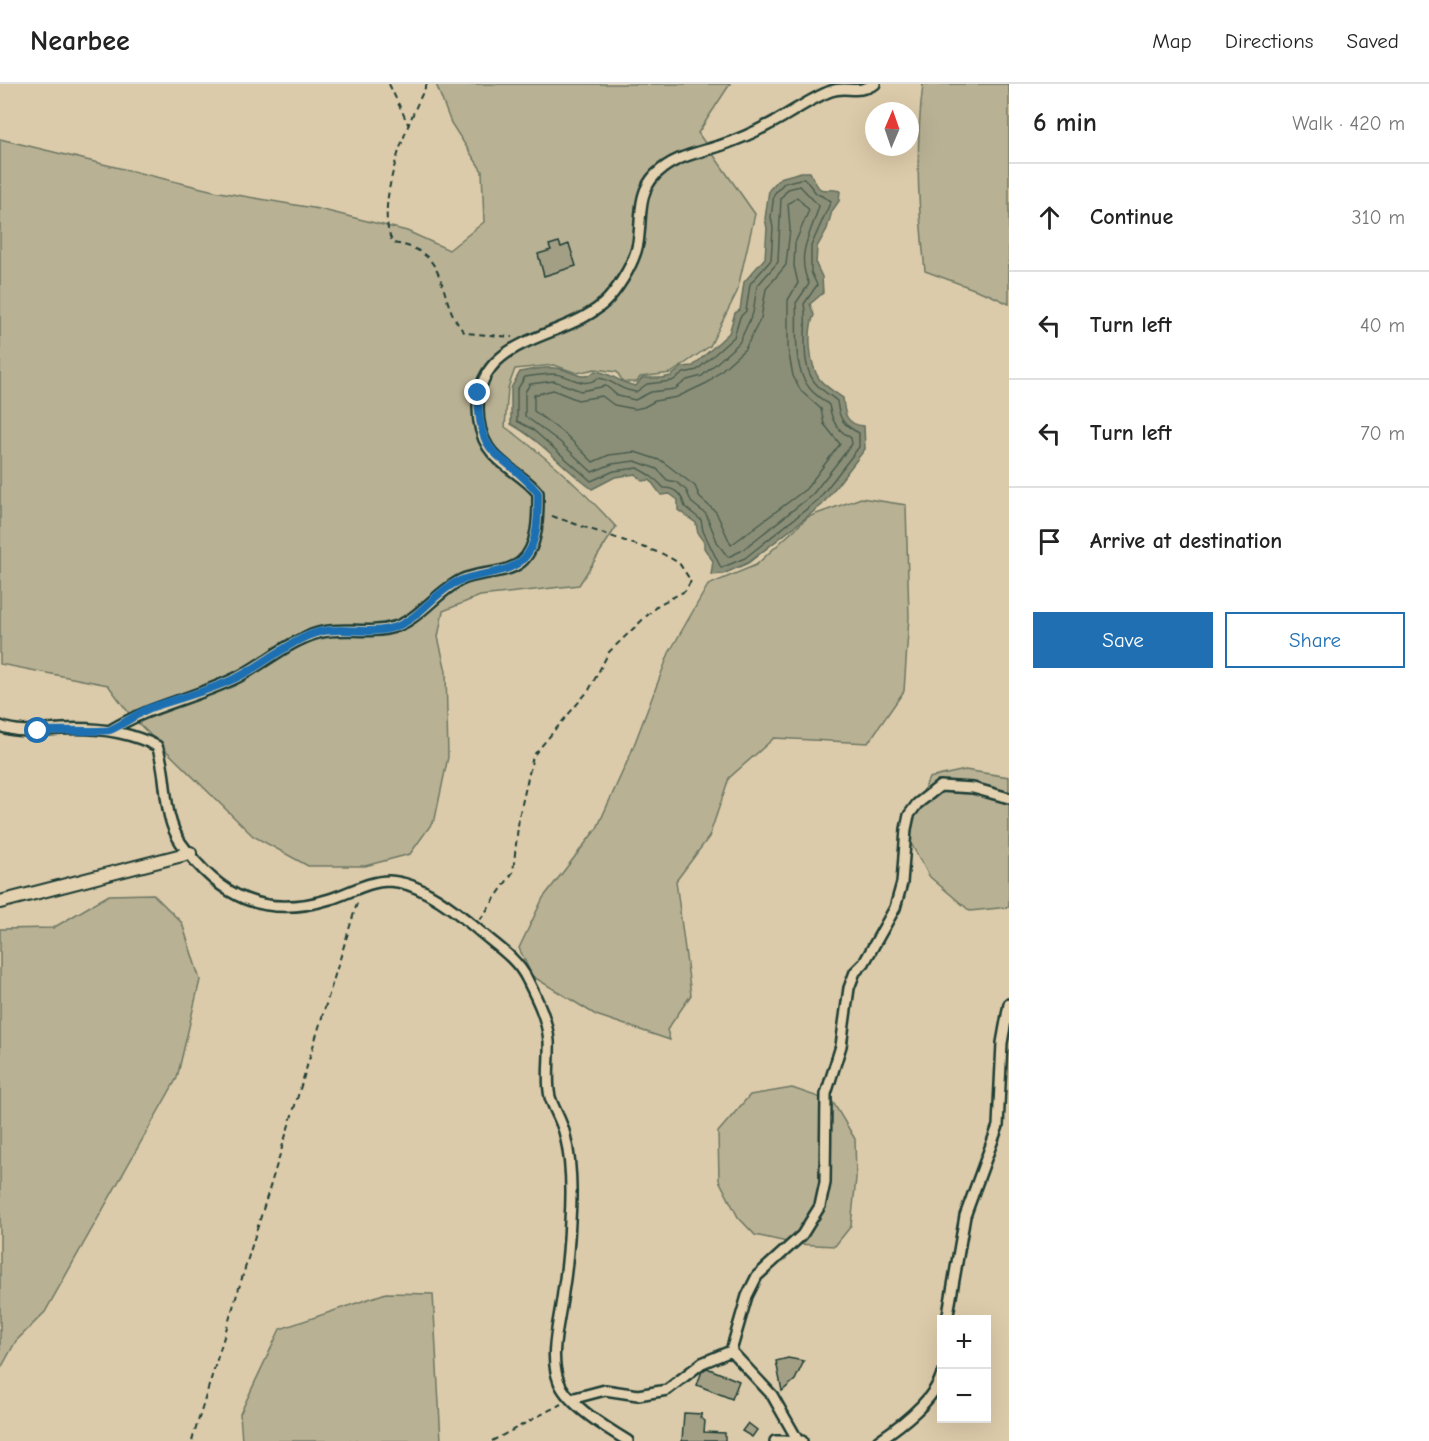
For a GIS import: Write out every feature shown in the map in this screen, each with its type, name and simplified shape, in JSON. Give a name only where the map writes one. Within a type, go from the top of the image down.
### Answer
[{"type":"street","points":[[109,731],[151,708],[197,695],[239,676],[298,640],[320,632],[370,632],[397,627],[451,585],[468,576],[508,568],[522,561],[529,551],[537,526],[538,493],[528,480],[508,467],[488,448],[480,429],[478,393],[492,365],[509,351],[586,314],[608,300],[633,258],[638,244],[641,201],[645,191],[655,175],[672,162],[768,125],[833,90],[863,91],[875,84]]},
{"type":"street","points":[[0,726],[38,731],[63,729],[109,731],[136,735],[156,746],[162,760],[165,800],[180,842],[214,882],[231,894],[262,904],[296,906],[330,899],[363,886],[390,881],[426,892],[475,927],[513,960],[525,975],[546,1021],[550,1095],[565,1132],[571,1168],[570,1222],[557,1330],[555,1370],[560,1385],[571,1399],[604,1426],[628,1441]]},
{"type":"street","points":[[731,1351],[747,1296],[757,1276],[802,1235],[820,1206],[825,1183],[826,1094],[841,1046],[849,988],[855,972],[864,963],[895,908],[902,883],[909,815],[917,804],[940,786],[973,788],[1009,798]]},
{"type":"street","points":[[0,902],[190,853]]},
{"type":"street","points":[[948,1315],[965,1216],[998,1126],[1002,1043],[1009,1004]]},
{"type":"street","points":[[571,1399],[604,1390],[638,1395],[667,1390],[702,1363],[731,1351]]},
{"type":"street","points":[[731,1351],[772,1395],[800,1440],[775,1441]]},
{"type":"street","points":[[878,1441],[919,1407],[937,1385]]},
{"type":"path","points":[[389,84],[409,126]]},
{"type":"path","points":[[427,84],[409,126],[388,202],[386,222],[390,237],[393,243],[405,244],[429,258],[447,293],[453,315],[465,333],[515,338]]},
{"type":"path","points":[[475,927],[513,872],[519,817],[533,756],[589,690],[609,652],[658,605],[685,591],[691,581],[679,563],[663,554],[538,511]]},
{"type":"path","points":[[192,1441],[363,886]]},
{"type":"path","points":[[492,1441],[571,1399]]},
{"type":"shaded area","points":[[436,84],[730,84],[698,133],[755,214],[737,292],[710,346],[671,373],[640,377],[637,382],[623,382],[617,372],[595,369],[577,373],[554,365],[515,369],[508,388],[505,427],[564,474],[616,527],[579,585],[480,596],[443,611],[438,637],[446,671],[448,757],[435,819],[410,854],[365,866],[308,866],[253,836],[131,716],[108,685],[0,664],[0,139],[214,191],[319,209],[407,231],[449,250],[484,222],[482,171],[451,123]]},
{"type":"shaded area","points":[[923,84],[1009,84],[1009,304],[925,271],[918,178]]},
{"type":"shaded area","points":[[861,498],[906,505],[909,617],[904,691],[868,743],[774,738],[729,778],[709,837],[676,881],[691,995],[667,1030],[670,1040],[596,1015],[532,976],[519,948],[543,898],[597,828],[631,753],[669,653],[708,585],[756,565],[808,517]]},
{"type":"shaded area","points":[[965,770],[1009,777],[1009,907],[970,911],[930,877],[905,833],[929,778]]},
{"type":"shaded area","points":[[153,894],[182,923],[200,980],[177,1078],[45,1312],[16,1341],[0,1370],[0,929],[53,928],[109,895]]},
{"type":"shaded area","points":[[792,1088],[833,1102],[855,1139],[856,1178],[851,1226],[835,1246],[796,1244],[755,1235],[738,1217],[719,1180],[718,1132],[750,1095]]},
{"type":"shaded area","points":[[386,1293],[433,1294],[441,1441],[242,1441],[240,1414],[280,1329]]},
{"type":"water","points":[[810,172],[817,186],[822,190],[840,191],[839,201],[832,211],[827,229],[817,247],[816,264],[822,277],[823,293],[810,304],[814,315],[810,330],[810,348],[813,366],[820,380],[843,398],[845,413],[850,421],[864,426],[865,449],[822,505],[748,563],[723,574],[711,575],[713,561],[704,548],[704,542],[698,534],[696,523],[678,510],[678,500],[670,494],[661,495],[650,480],[642,481],[636,474],[615,477],[592,489],[533,438],[511,424],[511,388],[520,372],[542,368],[560,369],[581,376],[590,375],[595,371],[636,386],[642,378],[671,376],[682,367],[693,366],[729,333],[735,313],[740,310],[744,282],[765,258],[767,228],[765,219],[769,190],[780,178]]},
{"type":"building","points":[[559,242],[561,247],[569,244],[576,266],[544,276],[538,254],[551,250],[549,245]]},
{"type":"building","points":[[788,1358],[804,1361],[795,1380],[782,1391],[776,1361]]},
{"type":"building","points":[[707,1368],[739,1381],[732,1399],[697,1385],[702,1371]]},
{"type":"building","points":[[684,1413],[702,1414],[700,1417],[705,1421],[704,1432],[725,1433],[725,1441],[682,1441]]},
{"type":"building","points":[[748,1423],[757,1430],[752,1437],[742,1431]]},
{"type":"route","points":[[38,731],[63,729],[109,731],[151,708],[197,695],[239,676],[298,640],[320,632],[370,632],[397,627],[451,585],[468,576],[508,568],[522,561],[529,551],[537,526],[538,493],[528,480],[508,467],[488,448],[480,429],[478,393]]}]
